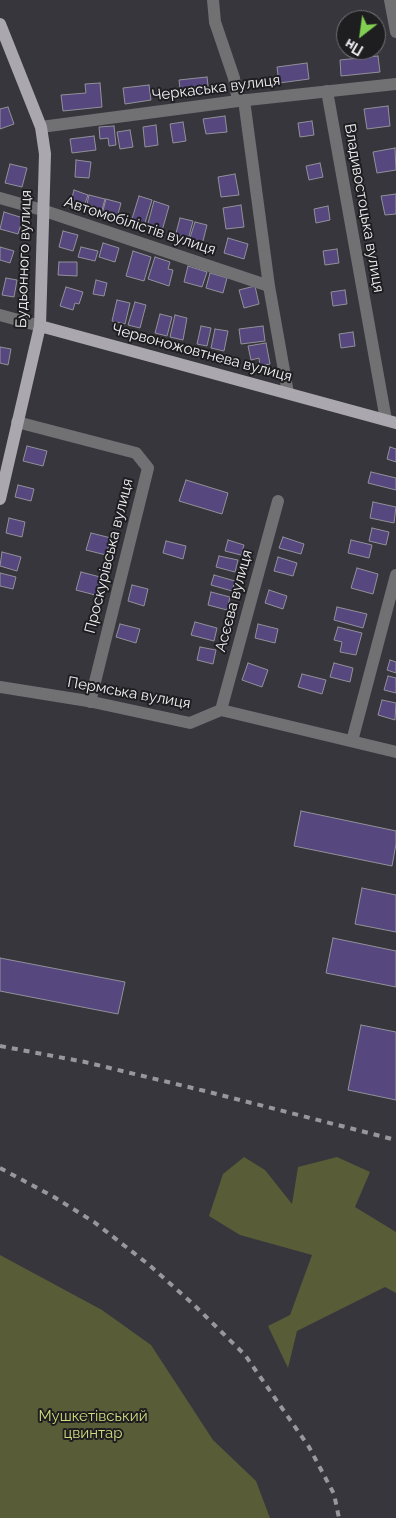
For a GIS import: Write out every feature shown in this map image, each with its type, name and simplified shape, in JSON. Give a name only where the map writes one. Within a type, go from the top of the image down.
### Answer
[{"type":"main road","name":"Будьонного вулиця","points":[[0,24],[41,127],[45,154],[40,326],[0,499]]},
{"type":"main road","name":"Червоножовтнева вулиця","points":[[40,326],[391,422]]},
{"type":"street","points":[[213,0],[215,22],[241,100],[269,286],[288,393]]},
{"type":"street","points":[[390,0],[396,32]]},
{"type":"street","name":"Черкаська вулиця","points":[[41,127],[241,100],[396,84]]},
{"type":"street","name":"Владивостоцька вулиця","points":[[327,91],[391,422]]},
{"type":"street","name":"Автомобілістів вулиця","points":[[0,198],[42,210],[269,286]]},
{"type":"street","name":"Червоножовтнева вулиця","points":[[0,315],[40,326]]},
{"type":"street","name":"Проскурівська вулиця","points":[[18,422],[136,453],[148,468],[90,702]]},
{"type":"street","name":"Асєєва вулиця","points":[[221,710],[278,501]]},
{"type":"street","points":[[352,741],[396,575]]},
{"type":"street","name":"Пермська вулиця","points":[[0,687],[90,702],[190,723],[221,710]]},
{"type":"street","points":[[221,710],[396,752]]},
{"type":"green space","points":[[244,1157],[265,1170],[292,1204],[298,1167],[337,1157],[370,1172],[355,1207],[396,1232],[396,1293],[385,1287],[297,1331],[288,1368],[268,1326],[290,1315],[312,1255],[240,1235],[209,1216],[223,1174]]},
{"type":"green space","name":"Мушкетівський цвинтар","points":[[0,1255],[102,1310],[151,1345],[213,1440],[256,1481],[270,1518],[0,1518]]},
{"type":"building","points":[[340,60],[378,60],[380,72],[341,76]]},
{"type":"building","points":[[307,63],[309,79],[279,83],[277,67]]},
{"type":"building","points":[[207,77],[209,94],[181,97],[179,80]]},
{"type":"building","points":[[100,83],[102,107],[63,111],[61,95],[86,93],[85,84]]},
{"type":"building","points":[[149,85],[151,100],[125,104],[123,88]]},
{"type":"building","points":[[388,106],[390,126],[367,129],[364,109]]},
{"type":"building","points":[[8,107],[14,124],[0,129],[0,109]]},
{"type":"building","points":[[225,116],[227,132],[206,134],[203,119]]},
{"type":"building","points":[[312,121],[314,135],[300,137],[298,123]]},
{"type":"building","points":[[183,122],[186,141],[173,143],[170,124]]},
{"type":"building","points":[[156,125],[158,145],[145,147],[143,127]]},
{"type":"building","points":[[114,126],[116,145],[109,146],[108,138],[100,139],[99,127]]},
{"type":"building","points":[[130,130],[133,147],[120,149],[117,132]]},
{"type":"building","points":[[94,136],[96,150],[72,153],[70,139]]},
{"type":"building","points":[[395,148],[396,170],[377,173],[373,152]]},
{"type":"building","points":[[76,160],[91,162],[89,178],[75,177]]},
{"type":"building","points":[[320,163],[323,177],[309,180],[306,166]]},
{"type":"building","points":[[10,164],[27,168],[22,187],[5,183]]},
{"type":"building","points":[[235,174],[239,195],[221,197],[218,177]]},
{"type":"building","points":[[74,190],[88,195],[83,209],[70,205]]},
{"type":"building","points":[[396,194],[396,214],[385,215],[381,196]]},
{"type":"building","points":[[89,195],[105,199],[101,214],[91,211],[93,206],[87,204]]},
{"type":"building","points":[[139,196],[152,200],[144,226],[131,222]]},
{"type":"building","points":[[106,199],[121,203],[117,218],[102,214]]},
{"type":"building","points":[[154,201],[169,206],[162,231],[147,227]]},
{"type":"building","points":[[241,205],[244,227],[226,229],[223,208]]},
{"type":"building","points":[[328,206],[330,220],[316,223],[314,209]]},
{"type":"building","points":[[4,212],[23,218],[18,234],[0,229]]},
{"type":"building","points":[[180,218],[193,221],[188,240],[175,237]]},
{"type":"building","points":[[195,222],[207,225],[202,245],[189,241]]},
{"type":"building","points":[[63,231],[78,235],[73,251],[59,247]]},
{"type":"building","points":[[228,238],[248,244],[244,259],[224,253]]},
{"type":"building","points":[[103,243],[119,248],[115,262],[99,257]]},
{"type":"building","points":[[0,247],[14,251],[10,263],[0,260]]},
{"type":"building","points":[[81,247],[98,251],[95,261],[78,257]]},
{"type":"building","points":[[337,249],[339,263],[325,265],[323,251]]},
{"type":"building","points":[[133,251],[151,257],[144,281],[126,276]]},
{"type":"building","points":[[155,257],[170,262],[168,269],[173,270],[169,286],[148,279]]},
{"type":"building","points":[[59,262],[77,262],[77,276],[58,275]]},
{"type":"building","points":[[188,266],[207,272],[202,287],[184,282]]},
{"type":"building","points":[[210,273],[227,278],[223,293],[206,288]]},
{"type":"building","points":[[6,278],[17,280],[14,297],[2,295]]},
{"type":"building","points":[[96,280],[107,283],[104,296],[93,294]]},
{"type":"building","points":[[255,286],[259,304],[244,308],[239,290]]},
{"type":"building","points":[[66,287],[83,292],[79,304],[75,303],[73,310],[60,306]]},
{"type":"building","points":[[345,290],[347,304],[333,306],[331,292]]},
{"type":"building","points":[[117,300],[130,303],[125,324],[112,321]]},
{"type":"building","points":[[135,302],[146,305],[140,328],[128,325]]},
{"type":"building","points":[[160,314],[172,317],[167,336],[155,333]]},
{"type":"building","points":[[175,315],[187,318],[183,340],[170,337]]},
{"type":"building","points":[[201,326],[211,328],[207,346],[197,344]]},
{"type":"building","points":[[263,326],[265,341],[241,344],[239,329]]},
{"type":"building","points":[[215,329],[228,331],[224,351],[211,348]]},
{"type":"building","points":[[353,332],[355,346],[341,348],[339,334]]},
{"type":"building","points":[[266,343],[270,364],[260,366],[259,358],[251,360],[248,346]]},
{"type":"building","points":[[0,347],[11,349],[8,365],[0,363]]},
{"type":"building","points":[[27,446],[47,451],[43,466],[23,461]]},
{"type":"building","points":[[390,447],[396,449],[396,462],[387,459]]},
{"type":"building","points":[[371,472],[396,478],[396,490],[368,483]]},
{"type":"building","points":[[186,480],[228,493],[222,514],[179,501]]},
{"type":"building","points":[[18,485],[34,489],[31,501],[15,497]]},
{"type":"building","points":[[373,502],[396,507],[394,523],[370,518]]},
{"type":"building","points":[[9,518],[25,522],[22,537],[6,533]]},
{"type":"building","points":[[372,528],[389,532],[386,545],[369,541]]},
{"type":"building","points":[[91,533],[111,538],[106,555],[86,550]]},
{"type":"building","points":[[283,537],[304,544],[301,554],[279,548]]},
{"type":"building","points":[[228,540],[244,545],[241,555],[225,551]]},
{"type":"building","points":[[351,540],[372,545],[369,558],[348,553]]},
{"type":"building","points":[[166,541],[186,546],[183,559],[163,553]]},
{"type":"building","points":[[2,552],[21,557],[17,571],[0,566]]},
{"type":"building","points":[[219,556],[238,560],[235,572],[216,567]]},
{"type":"building","points":[[278,557],[297,563],[293,576],[274,571]]},
{"type":"building","points":[[357,568],[378,574],[373,594],[351,588]]},
{"type":"building","points":[[81,572],[104,578],[99,596],[76,590]]},
{"type":"building","points":[[0,573],[16,577],[13,589],[0,586]]},
{"type":"building","points":[[214,575],[235,581],[232,591],[211,585]]},
{"type":"building","points":[[132,585],[148,589],[144,606],[128,601]]},
{"type":"building","points":[[269,590],[287,596],[283,609],[265,603]]},
{"type":"building","points":[[211,592],[230,597],[227,610],[208,605]]},
{"type":"building","points":[[337,607],[367,614],[363,628],[334,620]]},
{"type":"building","points":[[195,622],[217,628],[214,641],[191,635]]},
{"type":"building","points":[[120,624],[140,629],[136,643],[116,637]]},
{"type":"building","points":[[258,624],[278,629],[275,643],[255,638]]},
{"type":"building","points":[[338,627],[362,633],[356,655],[340,652],[342,642],[334,640]]},
{"type":"building","points":[[200,647],[216,650],[213,664],[197,660]]},
{"type":"building","points":[[390,660],[396,662],[396,673],[387,670]]},
{"type":"building","points":[[248,663],[268,670],[262,687],[242,680]]},
{"type":"building","points":[[334,663],[353,668],[350,682],[330,677]]},
{"type":"building","points":[[302,674],[326,680],[322,694],[298,687]]},
{"type":"building","points":[[388,676],[396,678],[396,693],[384,690]]},
{"type":"building","points":[[382,700],[396,703],[395,720],[378,715]]},
{"type":"building","points":[[301,811],[396,831],[392,866],[294,846]]},
{"type":"building","points":[[362,888],[396,895],[396,932],[355,924]]},
{"type":"building","points":[[333,938],[396,951],[396,987],[326,973]]},
{"type":"building","points":[[0,958],[125,982],[118,1014],[0,991]]},
{"type":"building","points":[[361,1025],[396,1032],[396,1100],[348,1090]]},
{"type":"railway","points":[[0,1046],[85,1062],[396,1140]]},
{"type":"railway","points":[[0,1168],[54,1197],[94,1222],[148,1264],[192,1303],[245,1355],[309,1447],[334,1494],[339,1518]]}]
